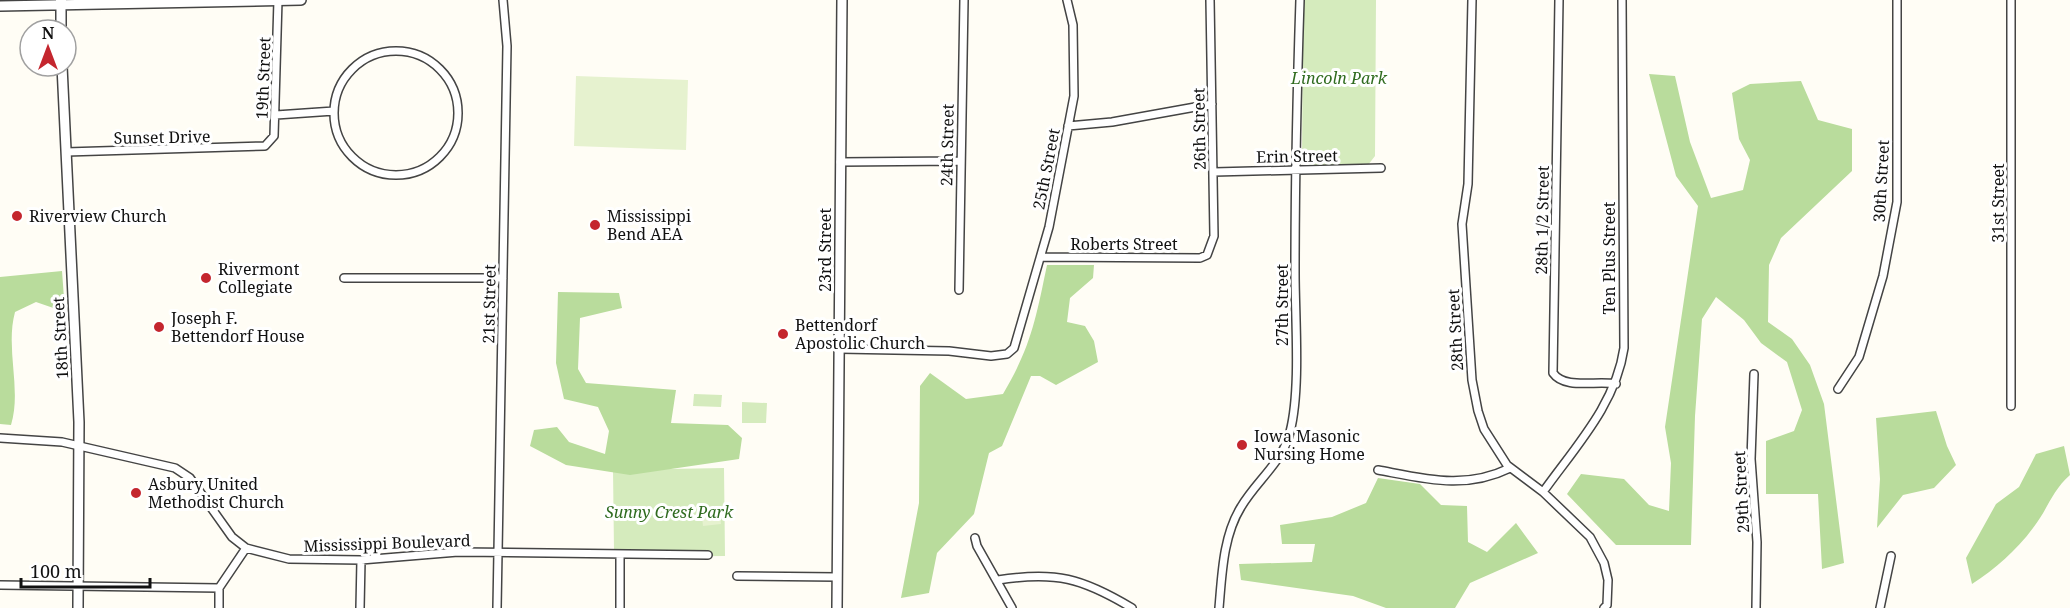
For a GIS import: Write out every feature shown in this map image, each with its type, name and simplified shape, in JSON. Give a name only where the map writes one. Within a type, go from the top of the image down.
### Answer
[{"type":"street","name":"19th Street","points":[[259,148],[270,142],[274,136],[278,0]]},
{"type":"street","points":[[0,6],[301,0]]},
{"type":"street","name":"21st Street","points":[[497,608],[507,46],[503,0]]},
{"type":"street","name":"23rd Street","points":[[837,608],[842,0]]},
{"type":"street","name":"24th Street","points":[[959,290],[964,0]]},
{"type":"street","name":"25th Street","points":[[840,350],[949,351],[991,356],[1007,354],[1017,341],[1041,257],[1074,96],[1076,59],[1073,24],[1067,0]]},
{"type":"street","name":"26th Street","points":[[1207,255],[1214,236],[1210,0]]},
{"type":"street","name":"27th Street","points":[[1219,608],[1233,521],[1242,505],[1282,452],[1291,431],[1295,370],[1295,170],[1300,0]]},
{"type":"street","name":"28th Street","points":[[1472,0],[1468,184],[1462,224],[1472,380],[1484,429],[1510,468],[1543,492],[1590,537],[1599,551],[1608,580],[1607,605],[1604,608]]},
{"type":"street","name":"28th 1/2 Street","points":[[1559,0],[1553,373],[1557,379],[1566,383],[1616,384]]},
{"type":"street","name":"Ten Plus Street","points":[[1543,492],[1616,384],[1624,348],[1622,0]]},
{"type":"street","name":"30th Street","points":[[1838,389],[1859,357],[1883,276],[1897,202],[1897,0]]},
{"type":"street","name":"31st Street","points":[[2011,0],[2012,406]]},
{"type":"street","points":[[403,51],[424,57],[442,70],[456,95],[459,113],[456,131],[449,147],[437,160],[421,170],[404,175],[386,174],[369,169],[354,159],[343,145],[336,129],[334,111],[341,83],[361,61],[381,53],[403,51]]},
{"type":"street","name":"18th Street","points":[[63,78],[79,445],[78,608]]},
{"type":"street","points":[[1068,126],[1112,122],[1212,104]]},
{"type":"street","points":[[276,115],[334,111]]},
{"type":"street","name":"Sunset Drive","points":[[66,152],[259,148]]},
{"type":"street","points":[[840,162],[960,161]]},
{"type":"street","name":"Erin Street","points":[[1214,172],[1381,168]]},
{"type":"street","name":"Roberts Street","points":[[1041,257],[1200,258],[1207,255]]},
{"type":"street","points":[[344,278],[503,278]]},
{"type":"street","name":"29th Street","points":[[1754,374],[1751,459],[1757,542],[1756,608]]},
{"type":"street","points":[[0,438],[79,445],[175,468],[190,478],[232,537],[246,548],[219,588],[219,608]]},
{"type":"street","points":[[1378,470],[1441,481],[1465,482],[1489,478],[1510,468]]},
{"type":"street","points":[[975,538],[977,546],[1012,608]]},
{"type":"street","name":"Mississippi Boulevard","points":[[246,548],[289,559],[361,560],[430,553],[708,555]]},
{"type":"street","points":[[620,554],[620,608]]},
{"type":"street","points":[[1880,608],[1891,556]]},
{"type":"street","points":[[360,608],[361,560]]},
{"type":"street","points":[[737,576],[837,577]]},
{"type":"street","points":[[998,580],[1023,576],[1070,578],[1132,608]]},
{"type":"street","points":[[0,585],[219,588]]},
{"type":"green space","name":"Lincoln Park","points":[[1303,0],[1376,0],[1375,156],[1368,165],[1307,166],[1302,162]]},
{"type":"green space","points":[[1649,74],[1675,76],[1690,142],[1711,198],[1743,190],[1750,160],[1739,139],[1732,93],[1750,84],[1801,81],[1818,120],[1852,129],[1852,171],[1781,238],[1769,265],[1768,322],[1792,339],[1810,365],[1824,404],[1844,563],[1822,569],[1818,494],[1766,494],[1766,441],[1794,431],[1802,410],[1787,362],[1761,343],[1744,320],[1716,297],[1702,319],[1695,416],[1691,545],[1616,545],[1567,494],[1581,474],[1624,479],[1649,505],[1669,511],[1671,463],[1665,427],[1698,206],[1676,176]]},
{"type":"green space","points":[[576,76],[688,80],[686,150],[574,146]]},
{"type":"green space","points":[[1047,265],[1094,265],[1093,278],[1070,298],[1067,322],[1085,326],[1094,341],[1098,362],[1056,385],[1040,376],[1031,376],[1002,446],[989,453],[974,514],[937,553],[929,593],[901,598],[919,503],[920,386],[930,373],[966,399],[1003,394],[1026,347]]},
{"type":"green space","points":[[62,271],[65,312],[36,302],[15,312],[12,326],[14,411],[11,425],[0,424],[0,277]]},
{"type":"green space","points":[[558,292],[619,293],[622,308],[580,318],[578,369],[586,383],[676,390],[671,423],[728,425],[742,438],[739,459],[630,475],[566,465],[530,446],[534,430],[557,427],[569,442],[605,454],[609,431],[598,407],[564,399],[556,363]]},
{"type":"green space","points":[[694,394],[722,395],[721,407],[693,406]]},
{"type":"green space","points":[[742,402],[767,403],[766,423],[742,423]]},
{"type":"green space","points":[[1936,411],[1947,446],[1956,465],[1934,488],[1903,495],[1877,528],[1880,479],[1876,418]]},
{"type":"green space","points":[[2064,446],[2070,475],[2058,488],[2038,521],[2020,544],[1997,566],[1972,584],[1966,558],[1996,504],[2019,487],[2036,454]]},
{"type":"green space","name":"Sunny Crest Park","points":[[724,468],[725,556],[627,557],[626,550],[614,550],[613,470]]},
{"type":"green space","points":[[1378,478],[1420,484],[1441,505],[1467,506],[1468,542],[1487,552],[1516,523],[1538,553],[1470,583],[1455,608],[1386,608],[1353,596],[1241,580],[1239,564],[1312,562],[1315,544],[1282,544],[1280,525],[1332,517],[1366,503]]},
{"type":"green space","points":[[720,515],[721,524],[703,526],[702,517]]},
{"type":"place","name":"Riverview Church","points":[[17,216]]},
{"type":"place","name":"Mississippi Bend AEA","points":[[595,225]]},
{"type":"place","name":"Rivermont Collegiate","points":[[206,278]]},
{"type":"place","name":"Joseph F. Bettendorf House","points":[[159,327]]},
{"type":"place","name":"Bettendorf Apostolic Church","points":[[783,334]]},
{"type":"place","name":"Iowa Masonic Nursing Home","points":[[1242,445]]},
{"type":"place","name":"Asbury United Methodist Church","points":[[136,493]]}]
